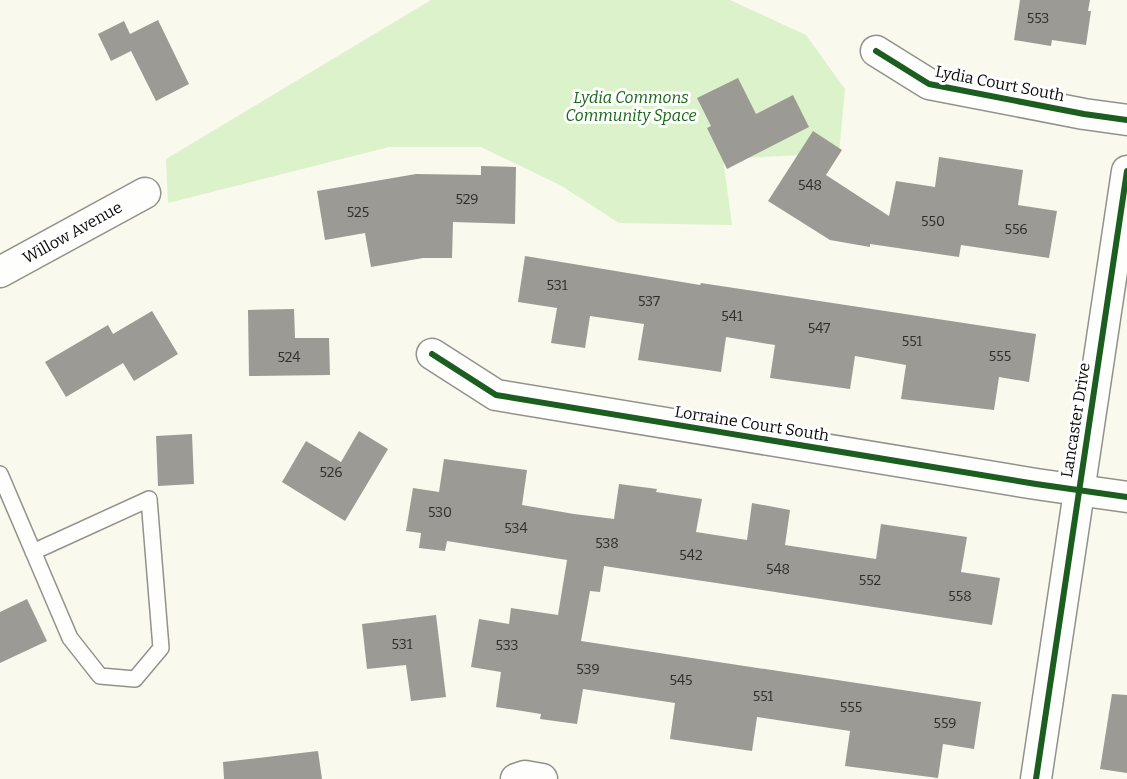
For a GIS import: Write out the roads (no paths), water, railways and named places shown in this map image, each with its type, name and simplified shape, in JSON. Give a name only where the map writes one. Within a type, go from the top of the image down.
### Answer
[{"type":"street","name":"Lydia Court South","points":[[876,51],[929,84],[1127,120]]},
{"type":"street","name":"Lancaster Drive","points":[[1035,779],[1127,171]]},
{"type":"street","name":"Willow Avenue","points":[[0,272],[145,193]]},
{"type":"street","name":"Lorraine Court South","points":[[432,354],[496,395],[1127,497]]},
{"type":"street","points":[[516,779],[525,776],[542,779]]},
{"type":"lane","points":[[0,474],[33,552],[70,638],[100,676],[135,679],[161,648],[149,499],[33,552]]},
{"type":"park label","name":"Lydia Commons Community Space","points":[[631,106]]}]
